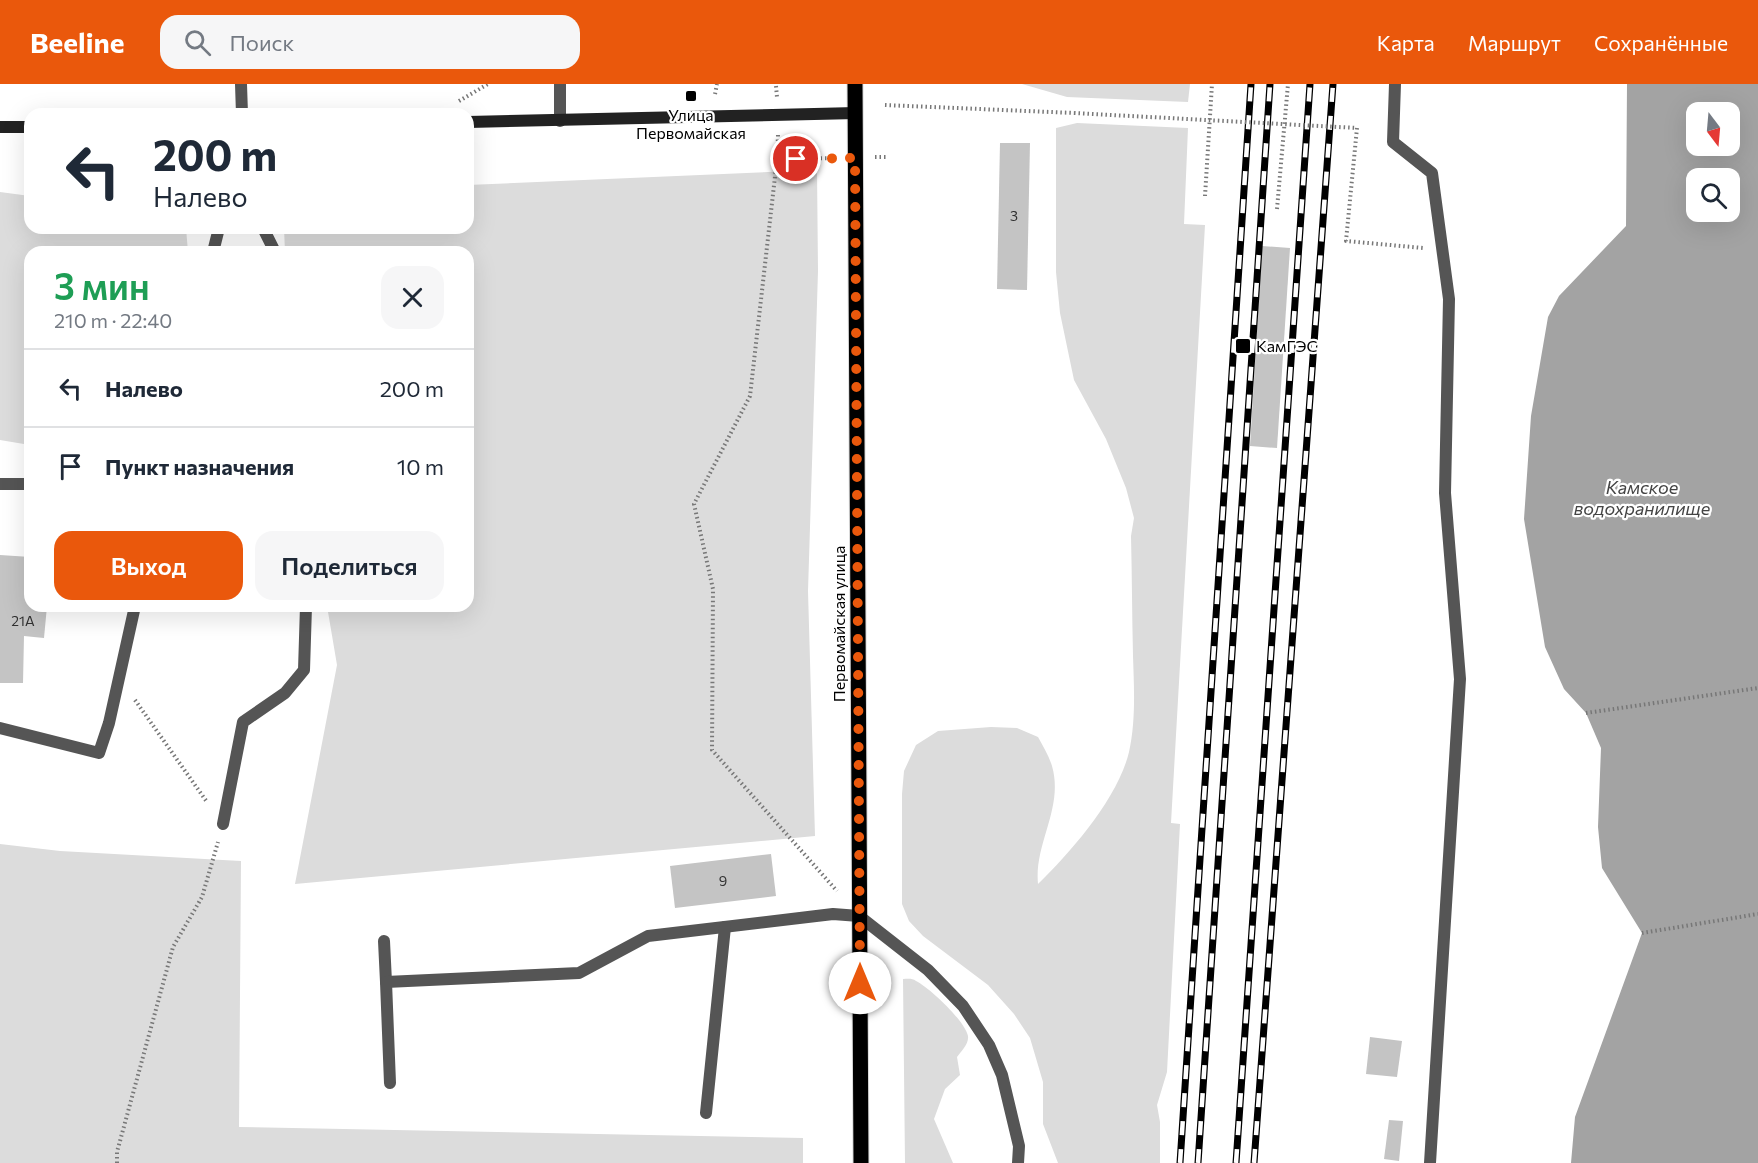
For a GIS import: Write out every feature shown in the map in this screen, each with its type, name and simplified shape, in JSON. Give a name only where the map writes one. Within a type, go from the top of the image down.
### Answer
[{"type":"main road","name":"Первомайская улица","points":[[855,84],[861,1163]]},
{"type":"street","points":[[474,122],[856,113]]},
{"type":"street","points":[[0,127],[24,127]]},
{"type":"lane","points":[[241,84],[242,108]]},
{"type":"lane","points":[[560,84],[560,120]]},
{"type":"lane","points":[[1395,84],[1393,142],[1432,173],[1449,299],[1445,493],[1460,679],[1430,1163]]},
{"type":"lane","points":[[0,484],[24,484]]},
{"type":"lane","points":[[0,728],[99,753],[109,723],[134,612]]},
{"type":"lane","points":[[223,824],[243,722],[285,693],[304,670],[306,612]]},
{"type":"lane","points":[[386,982],[579,973],[648,936],[833,914],[859,916],[928,970],[963,1006],[989,1045],[1002,1075],[1010,1104],[1019,1146],[1017,1163]]},
{"type":"lane","points":[[706,1113],[725,927]]},
{"type":"lane","points":[[384,941],[390,1083]]},
{"type":"path","points":[[459,101],[488,84]]},
{"type":"path","points":[[715,94],[717,84]]},
{"type":"path","points":[[1205,196],[1212,84]]},
{"type":"path","points":[[1278,209],[1288,84]]},
{"type":"path","points":[[776,86],[779,115],[777,159],[750,396],[694,504],[713,589],[712,750],[859,916]]},
{"type":"path","points":[[885,105],[1357,128],[1346,241],[1442,249]]},
{"type":"path","points":[[777,159],[886,157]]},
{"type":"path","points":[[117,1163],[117,1152],[173,948],[202,897],[223,824],[119,678]]},
{"type":"path","points":[[1586,713],[1758,688]]},
{"type":"path","points":[[1642,933],[1758,914]]},
{"type":"shaded area","points":[[1022,84],[1190,84],[1188,102],[1067,97]]},
{"type":"shaded area","points":[[1077,123],[1188,128],[1184,224],[1205,225],[1171,823],[1180,824],[1167,1072],[1157,1105],[1160,1122],[1160,1163],[1058,1163],[1043,1124],[1043,1082],[1030,1038],[1014,1014],[988,985],[923,936],[909,921],[902,904],[904,771],[916,745],[938,731],[991,727],[1017,728],[1038,737],[1051,762],[1055,781],[1052,811],[1040,854],[1038,884],[1065,856],[1104,806],[1115,788],[1129,752],[1134,704],[1131,536],[1134,518],[1126,488],[1106,439],[1074,380],[1060,313],[1056,272],[1056,128]]},
{"type":"shaded area","points":[[817,170],[818,271],[808,591],[815,836],[295,884],[337,665],[328,612],[474,612],[474,246],[285,246],[284,234],[474,234],[474,185]]},
{"type":"shaded area","points":[[0,192],[24,195],[24,234],[186,234],[188,246],[24,246],[24,444],[0,440]]},
{"type":"shaded area","points":[[0,844],[60,851],[241,861],[239,1127],[803,1138],[803,1163],[0,1163]]},
{"type":"shaded area","points":[[903,979],[914,980],[938,998],[961,1022],[968,1036],[966,1045],[957,1057],[960,1075],[945,1089],[934,1119],[953,1163],[905,1163]]},
{"type":"water","name":"Камское водохранилище","points":[[1627,84],[1758,84],[1758,1163],[1571,1163],[1575,1117],[1642,933],[1602,868],[1598,827],[1601,748],[1586,713],[1564,689],[1545,647],[1524,519],[1531,416],[1548,317],[1559,296],[1626,226]]},
{"type":"building","points":[[1000,143],[1030,143],[1027,290],[997,289]]},
{"type":"building","points":[[1262,246],[1290,248],[1277,448],[1250,446]]},
{"type":"building","points":[[0,555],[24,557],[24,612],[46,612],[44,638],[24,636],[23,683],[0,683]]},
{"type":"building","points":[[771,854],[776,896],[675,908],[670,866]]},
{"type":"building","points":[[1370,1037],[1402,1041],[1397,1077],[1366,1074]]},
{"type":"building","points":[[1389,1120],[1403,1121],[1399,1161],[1384,1159]]},
{"type":"railway","points":[[1180,1163],[1251,84]]},
{"type":"railway","points":[[1198,1163],[1270,84]]},
{"type":"railway","points":[[1236,1163],[1310,84]]},
{"type":"railway","points":[[1254,1163],[1333,84]]},
{"type":"place","name":"Улица Первомайская","points":[[691,96]]},
{"type":"place","name":"КамГЭС","points":[[1243,346]]},
{"type":"route","points":[[796,159],[855,158],[860,983]]}]
